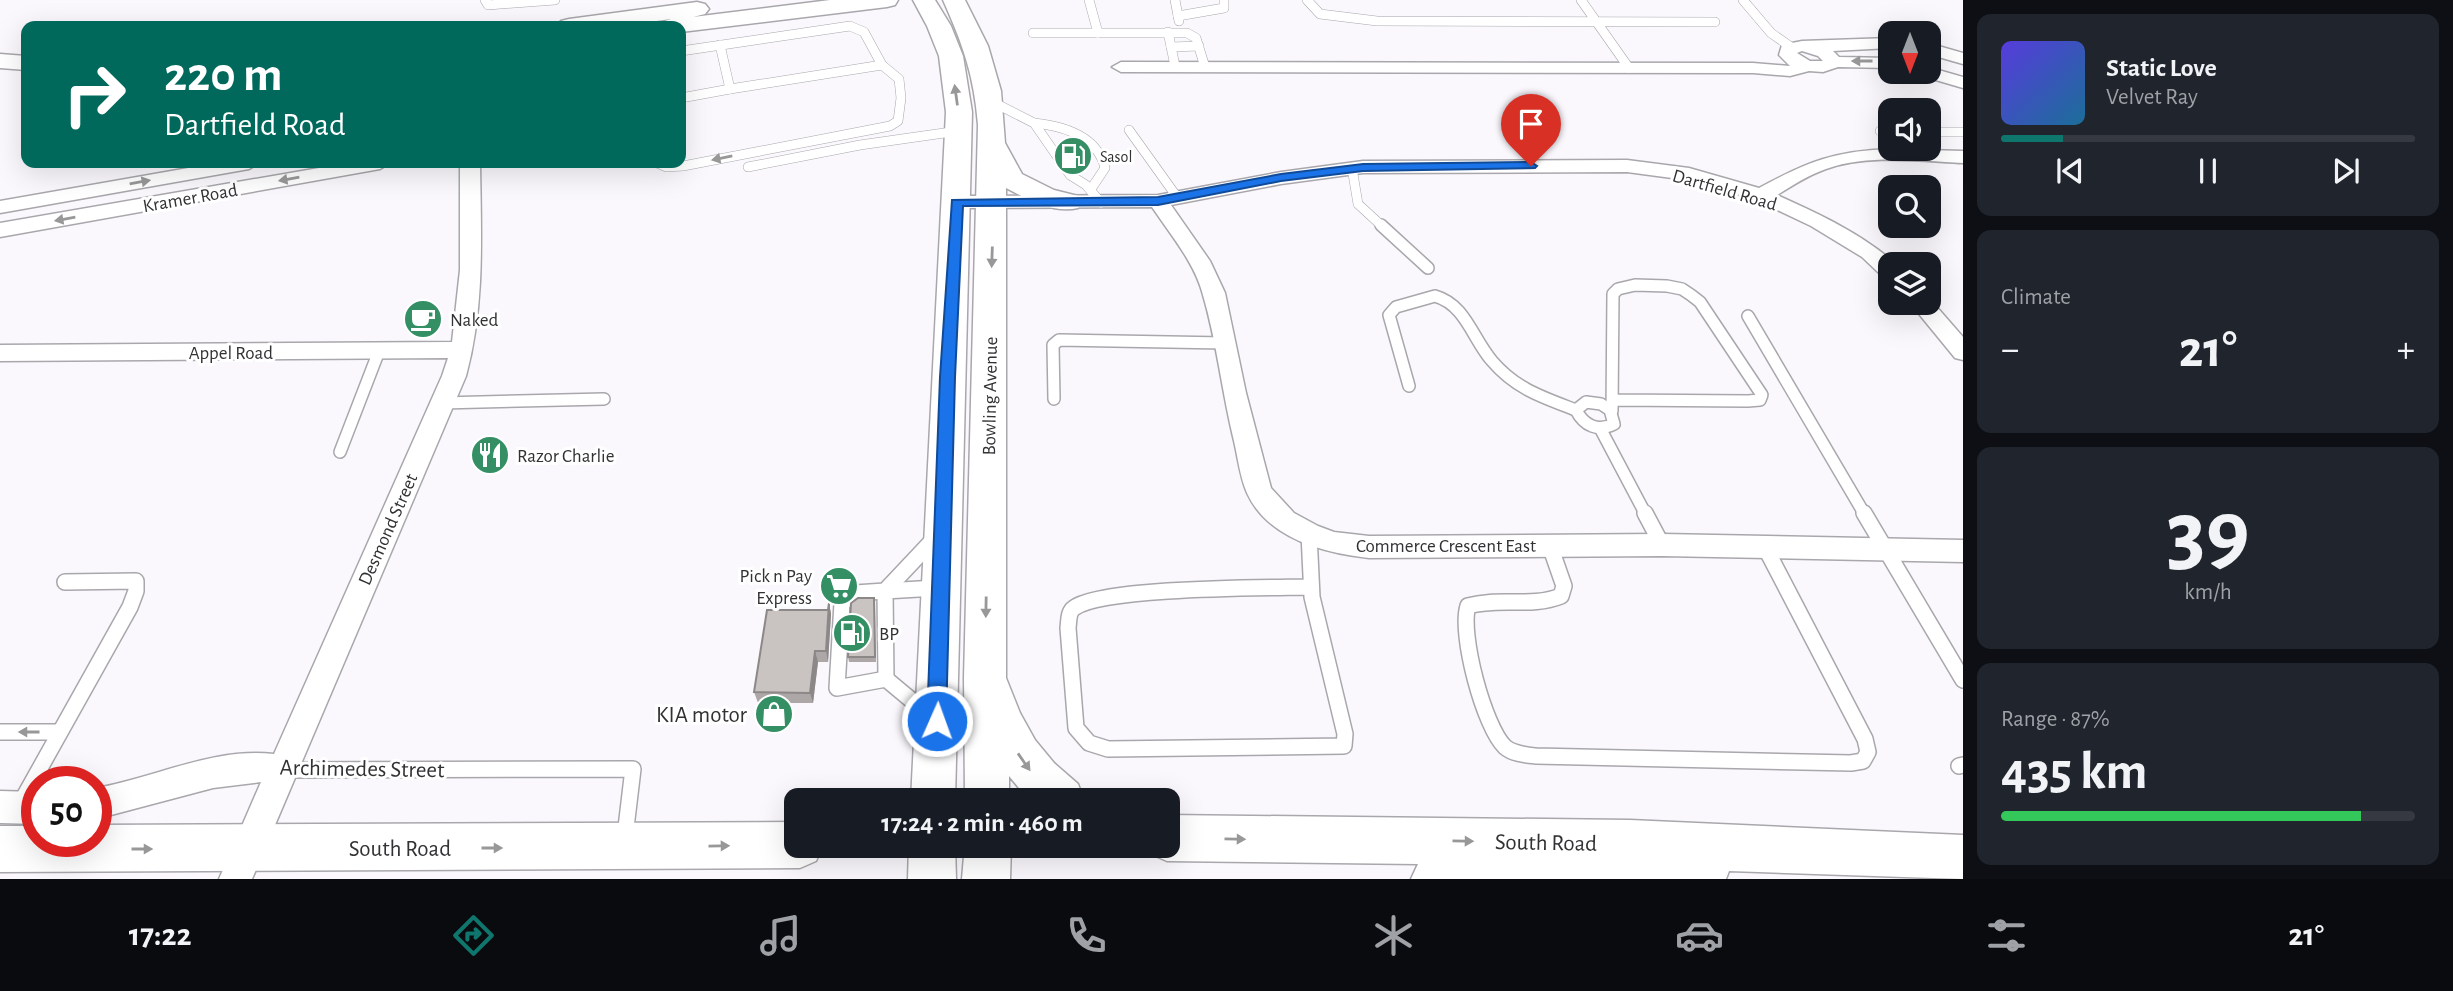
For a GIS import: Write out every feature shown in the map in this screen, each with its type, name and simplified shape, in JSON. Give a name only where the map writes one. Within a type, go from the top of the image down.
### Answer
[{"type":"main road","points":[[607,21],[765,0]]},
{"type":"main road","points":[[686,24],[887,0]]},
{"type":"main road","points":[[854,5],[939,9],[951,56],[959,112],[934,783]]},
{"type":"main road","name":"Bowling Avenue","points":[[939,9],[976,46],[989,100],[992,203],[985,678],[987,788]]},
{"type":"main road","points":[[0,61],[21,63]]},
{"type":"main road","points":[[0,69],[21,71]]},
{"type":"main road","points":[[991,143],[1011,180],[1044,196],[1087,198]]},
{"type":"main road","points":[[941,588],[961,580],[974,551],[977,497],[988,432]]},
{"type":"main road","points":[[985,678],[1003,729],[1023,762],[1047,788]]},
{"type":"main road","name":"South Road","points":[[1180,838],[1630,843],[1944,857]]},
{"type":"main road","name":"South Road","points":[[0,849],[241,864],[624,847],[784,844]]},
{"type":"main road","name":"South Road","points":[[1435,879],[1944,857]]},
{"type":"main road","points":[[932,858],[932,879]]},
{"type":"main road","points":[[986,879],[987,858]]},
{"type":"street","points":[[1752,68],[1782,62],[1790,51],[1810,47],[1878,44]]},
{"type":"street","points":[[1810,47],[1824,52],[1833,62]]},
{"type":"street","points":[[1790,51],[1809,66]]},
{"type":"street","points":[[1941,52],[1963,59]]},
{"type":"street","points":[[1121,66],[1752,68],[1790,71],[1809,66],[1823,68],[1833,62],[1878,62]]},
{"type":"street","points":[[1941,76],[1963,83]]},
{"type":"street","points":[[1761,195],[1818,165],[1838,159],[1882,156],[1963,157]]},
{"type":"street","name":"Dartfield Road","points":[[957,202],[1087,198],[1167,199],[1352,168],[1627,166],[1689,174],[1761,195],[1818,220],[1878,260]]},
{"type":"street","name":"Kramer Road","points":[[0,206],[219,168]]},
{"type":"street","points":[[232,189],[240,168]]},
{"type":"street","name":"Kramer Road","points":[[0,230],[352,168]]},
{"type":"street","name":"Desmond Street","points":[[241,864],[442,403],[462,351],[470,258],[470,168]]},
{"type":"street","name":"Commerce Crescent East","points":[[1167,199],[1214,293],[1259,491],[1285,520],[1309,534],[1334,543],[1369,547],[1662,545],[1963,551]]},
{"type":"street","points":[[1931,315],[1963,352]]},
{"type":"street","name":"Appel Road","points":[[0,353],[462,351]]},
{"type":"street","name":"Archimedes Street","points":[[112,801],[227,770],[247,767],[282,770]]},
{"type":"lane","points":[[485,0],[488,5],[495,5],[555,0]]},
{"type":"lane","points":[[1089,0],[1098,33]]},
{"type":"lane","points":[[1175,0],[1179,32]]},
{"type":"lane","points":[[1178,16],[1224,8],[1224,0]]},
{"type":"lane","points":[[1307,0],[1310,6],[1321,14],[1351,19],[1715,22]]},
{"type":"lane","points":[[1581,0],[1629,68]]},
{"type":"lane","points":[[1743,0],[1790,51]]},
{"type":"lane","points":[[686,50],[850,26],[864,32],[882,65],[896,74],[900,82],[898,121],[890,126],[856,129],[787,142],[686,165]]},
{"type":"lane","points":[[1168,32],[1175,66]]},
{"type":"lane","points":[[1033,33],[1179,32],[1193,35],[1206,67]]},
{"type":"lane","points":[[720,45],[730,89]]},
{"type":"lane","points":[[1171,47],[1199,47]]},
{"type":"lane","points":[[686,97],[882,65]]},
{"type":"lane","points":[[989,100],[1034,123],[1059,125],[1082,132],[1105,168],[1087,198],[1034,123]]},
{"type":"lane","points":[[1129,130],[1167,199]]},
{"type":"lane","points":[[748,167],[860,145],[958,131]]},
{"type":"lane","points":[[1941,132],[1963,132]]},
{"type":"lane","points":[[1352,168],[1358,204],[1428,268]]},
{"type":"lane","points":[[1409,386],[1389,315],[1396,307],[1435,296],[1446,299],[1457,307],[1490,360],[1522,389],[1576,410],[1584,422],[1600,428],[1614,424],[1615,418],[1613,406],[1612,294],[1618,289],[1634,285],[1682,289],[1700,302],[1762,396],[1760,400],[1748,401],[1613,406],[1595,402],[1579,405],[1576,410]]},
{"type":"lane","points":[[1748,316],[1963,680]]},
{"type":"lane","points":[[1055,399],[1053,345],[1059,340],[1224,343]]},
{"type":"lane","points":[[340,452],[379,351]]},
{"type":"lane","points":[[442,403],[604,399]]},
{"type":"lane","points":[[1600,428],[1662,545]]},
{"type":"lane","points":[[886,680],[885,591],[896,574],[912,563],[932,543],[943,514]]},
{"type":"lane","points":[[1309,534],[1311,587],[1345,734],[1344,746],[1108,749],[1096,747],[1081,737],[1076,728],[1068,628],[1070,613],[1076,606],[1088,601],[1130,596],[1311,587]]},
{"type":"lane","points":[[1550,546],[1564,586],[1561,597],[1551,602],[1533,603],[1480,601],[1468,606],[1464,618],[1466,640],[1494,734],[1504,747],[1517,754],[1536,757],[1851,763],[1863,761],[1868,752],[1865,739],[1765,547]]},
{"type":"lane","points":[[18,807],[130,607],[136,591],[136,581],[65,582]]},
{"type":"lane","points":[[937,721],[886,680],[836,688],[842,603],[851,593],[941,588]]},
{"type":"lane","points":[[0,732],[59,732]]},
{"type":"lane","name":"Archimedes Street","points":[[282,770],[633,769],[624,847]]},
{"type":"building","points":[[858,598],[874,598],[875,657],[848,657],[851,603]]},
{"type":"building","points":[[829,603],[826,651],[815,651],[810,693],[754,692],[767,610],[828,610]]},
{"type":"place","name":"Sasol","points":[[1073,156]]},
{"type":"place","name":"Naked","points":[[423,319]]},
{"type":"place","name":"Razor Charlie","points":[[490,455]]},
{"type":"place","name":"Pick n Pay Express","points":[[839,586]]},
{"type":"place","name":"BP","points":[[852,633]]},
{"type":"place","name":"KIA motor","points":[[774,714]]},
{"type":"route","points":[[937,721],[947,377],[957,202],[1010,204],[1158,201],[1322,171],[1363,167],[1531,166]]}]
